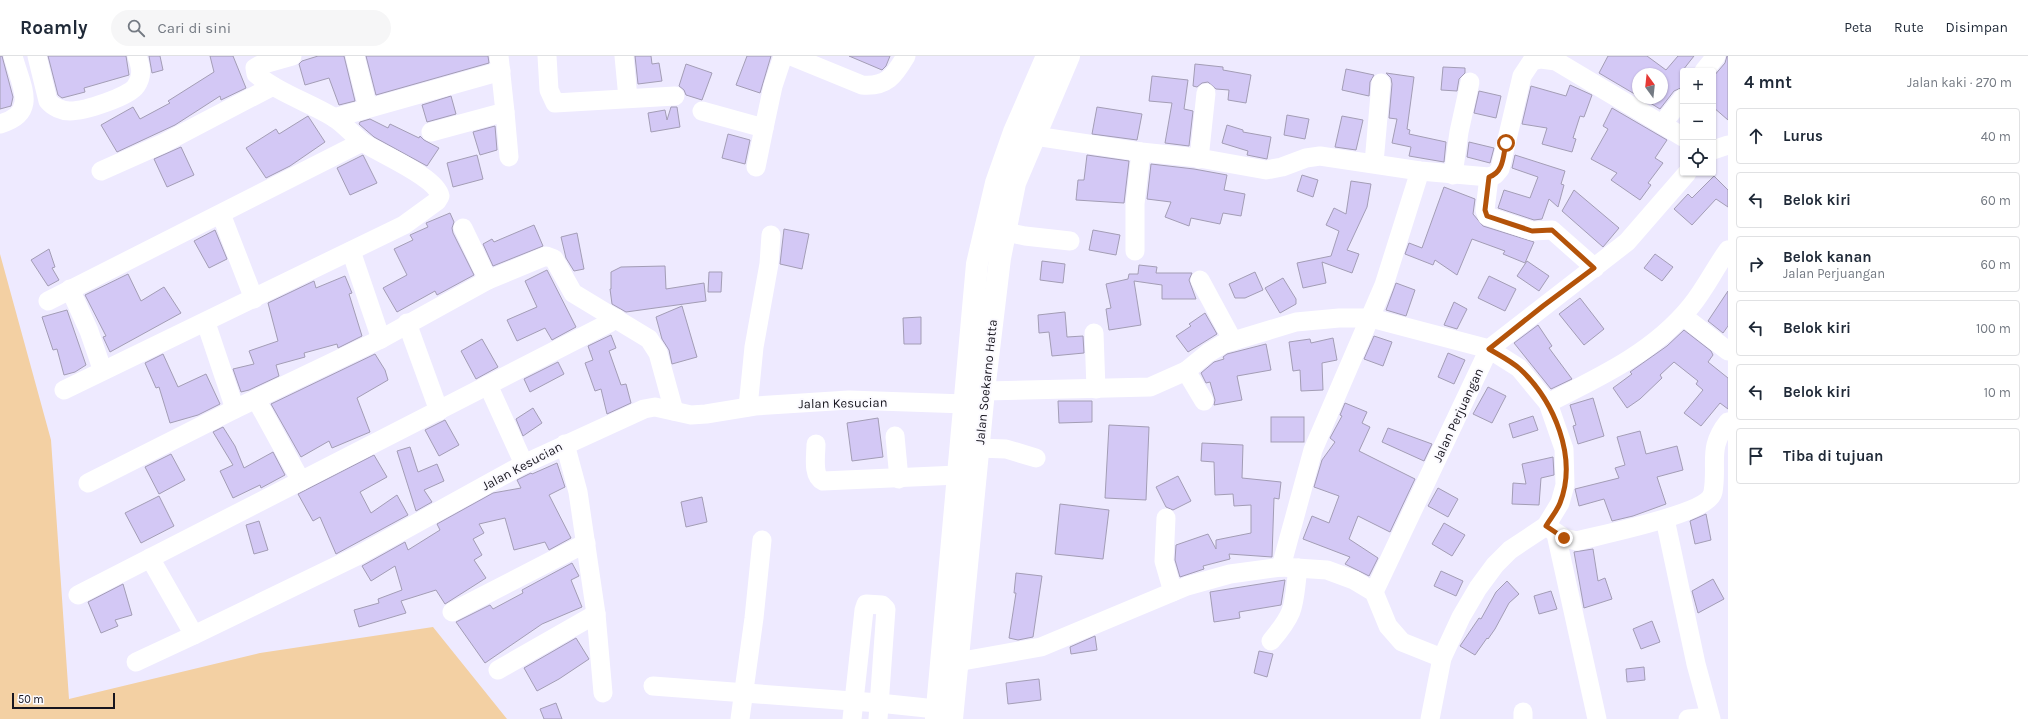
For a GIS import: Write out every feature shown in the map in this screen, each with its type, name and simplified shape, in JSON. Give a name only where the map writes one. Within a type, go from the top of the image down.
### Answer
[{"type":"highway","name":"Jalan Soekarno Hatta","points":[[941,716],[958,475],[976,264],[996,183],[1014,132],[1047,56]]},
{"type":"highway","name":"Jalan Soekarno Hatta","points":[[941,716],[957,662],[984,391],[1000,258],[1015,183],[1069,56]]},
{"type":"street","points":[[0,124],[10,122],[20,115],[24,108],[24,97],[13,56]]},
{"type":"street","points":[[37,56],[48,101],[52,106],[70,111],[109,102],[136,88],[141,73],[137,56]]},
{"type":"street","points":[[64,390],[206,323],[404,225],[435,204],[440,196],[438,190],[410,168],[362,142],[334,118],[273,86],[256,74],[256,68],[260,65],[292,56]]},
{"type":"street","points":[[355,56],[368,108]]},
{"type":"street","points":[[547,56],[549,90],[555,103],[675,96]]},
{"type":"street","points":[[624,56],[628,98]]},
{"type":"street","points":[[756,168],[773,86],[782,56]]},
{"type":"street","points":[[792,56],[862,86],[872,86],[887,81],[897,71],[906,56]]},
{"type":"street","points":[[1706,68],[1716,56]]},
{"type":"street","points":[[1036,136],[1266,170],[1282,167],[1313,156],[1374,163],[1420,171],[1489,177],[1495,175],[1500,169],[1522,76],[1528,65],[1536,60],[1556,61],[1680,135]]},
{"type":"street","points":[[334,118],[368,108],[500,63],[506,112],[509,157]]},
{"type":"street","points":[[1454,175],[1459,132],[1470,82]]},
{"type":"street","points":[[1374,163],[1381,83]]},
{"type":"street","points":[[101,171],[164,143],[273,86]]},
{"type":"street","points":[[1199,159],[1206,93]]},
{"type":"street","points":[[1662,124],[1680,102]]},
{"type":"street","points":[[702,111],[764,128]]},
{"type":"street","points":[[431,132],[506,112]]},
{"type":"street","points":[[48,301],[362,142]]},
{"type":"street","points":[[1716,149],[1728,145]]},
{"type":"street","points":[[1135,252],[1135,204],[1140,152]]},
{"type":"street","points":[[1271,641],[1286,624],[1292,612],[1295,600],[1290,568],[1313,450],[1384,285],[1420,171]]},
{"type":"street","name":"Jalan Perjuangan","points":[[1374,592],[1489,349],[1627,242],[1684,176]]},
{"type":"street","points":[[1489,177],[1485,210],[1487,216],[1532,231],[1552,230],[1594,268]]},
{"type":"street","points":[[221,214],[254,299]]},
{"type":"street","points":[[463,228],[488,280]]},
{"type":"street","points":[[1006,232],[1025,236],[1070,241]]},
{"type":"street","points":[[748,407],[754,347],[769,264],[772,235]]},
{"type":"street","points":[[1548,403],[1630,359],[1657,340],[1692,305],[1728,250]]},
{"type":"street","points":[[351,251],[381,339]]},
{"type":"street","points":[[88,483],[235,409],[381,339],[407,323],[488,280],[546,256],[551,257],[573,293],[649,339],[658,353],[674,411]]},
{"type":"street","points":[[1200,280],[1233,341]]},
{"type":"street","points":[[70,289],[90,330],[100,363]]},
{"type":"street","points":[[1682,316],[1728,351]]},
{"type":"street","points":[[78,595],[439,411],[616,318]]},
{"type":"street","points":[[984,391],[1150,387],[1186,371],[1216,348],[1233,341],[1296,322],[1339,318],[1371,318],[1489,349],[1519,368],[1548,403],[1561,437],[1566,467],[1565,485],[1551,530],[1597,719]]},
{"type":"street","points":[[206,323],[235,409]]},
{"type":"street","points":[[407,323],[439,411]]},
{"type":"street","points":[[1094,333],[1096,389]]},
{"type":"street","points":[[1186,371],[1204,402]]},
{"type":"street","points":[[488,385],[524,464]]},
{"type":"street","points":[[256,399],[301,481]]},
{"type":"street","name":"Jalan Kesucian","points":[[136,662],[273,598],[357,556],[524,464],[564,444],[644,409],[655,407],[691,415],[748,407],[849,400],[965,404]]},
{"type":"street","points":[[1551,530],[1568,540],[1577,541],[1665,519],[1695,508],[1720,492],[1716,440],[1728,422]]},
{"type":"street","points":[[895,436],[899,478]]},
{"type":"street","points":[[564,444],[578,492],[586,543],[596,614],[603,694]]},
{"type":"street","points":[[816,444],[817,473],[819,479],[824,481],[958,475]]},
{"type":"street","points":[[978,448],[1006,449],[1036,458]]},
{"type":"street","points":[[1166,518],[1164,561],[1173,592]]},
{"type":"street","points":[[1665,519],[1686,622],[1710,718],[1688,719]]},
{"type":"street","points":[[1430,719],[1442,658],[1461,617],[1478,588],[1495,564],[1510,550],[1551,530]]},
{"type":"street","points":[[740,719],[754,618],[762,540]]},
{"type":"street","points":[[452,612],[586,543]]},
{"type":"street","points":[[150,558],[194,635]]},
{"type":"street","points":[[957,662],[1041,647],[1173,592],[1230,574],[1290,568],[1327,570],[1341,574],[1374,592],[1388,626],[1402,642],[1442,658]]},
{"type":"street","points":[[853,710],[864,610],[866,604],[872,603],[882,605],[886,609],[879,711]]},
{"type":"street","points":[[498,670],[596,614]]},
{"type":"street","points":[[653,686],[743,692],[853,710],[941,716]]},
{"type":"shaded area","points":[[0,254],[51,440],[69,699],[260,653],[433,627],[507,719],[0,719]]},
{"type":"building","points":[[0,56],[2,56],[13,97],[11,106],[0,109]]},
{"type":"building","points":[[48,56],[126,56],[129,75],[84,88],[85,92],[62,98],[58,95]]},
{"type":"building","points":[[149,56],[160,56],[163,70],[152,73]]},
{"type":"building","points":[[210,56],[233,56],[246,88],[221,100],[220,96],[175,125],[117,152],[101,125],[133,107],[140,119],[170,103],[168,101],[214,72]]},
{"type":"building","points":[[318,56],[344,56],[355,101],[339,105],[329,78],[305,85],[299,64],[302,61]]},
{"type":"building","points":[[366,56],[488,56],[489,63],[376,95]]},
{"type":"building","points":[[635,56],[651,56],[652,64],[659,63],[662,81],[638,84]]},
{"type":"building","points":[[747,56],[771,56],[760,93],[736,85]]},
{"type":"building","points":[[849,56],[890,56],[886,66],[882,70]]},
{"type":"building","points":[[1608,56],[1647,56],[1663,68],[1632,68],[1632,92],[1599,73]]},
{"type":"building","points":[[1678,56],[1694,56],[1685,68],[1680,68],[1680,88],[1674,91],[1668,99],[1668,68]]},
{"type":"building","points":[[1728,56],[1728,120],[1716,110],[1716,74],[1725,63]]},
{"type":"building","points":[[686,64],[712,73],[702,100],[686,95],[684,90],[679,86]]},
{"type":"building","points":[[1195,64],[1223,67],[1223,70],[1251,75],[1246,103],[1228,100],[1229,90],[1216,89],[1208,82],[1202,83],[1197,87],[1193,86]]},
{"type":"building","points":[[1443,67],[1465,68],[1465,73],[1459,79],[1457,91],[1441,90]]},
{"type":"building","points":[[1346,69],[1374,75],[1370,82],[1369,96],[1342,90]]},
{"type":"building","points":[[1386,73],[1414,77],[1407,129],[1410,130],[1409,134],[1446,142],[1444,162],[1409,156],[1411,147],[1392,143],[1397,119],[1389,118],[1392,84],[1391,78]]},
{"type":"building","points":[[1152,76],[1188,80],[1184,109],[1193,111],[1189,146],[1165,143],[1172,103],[1149,101]]},
{"type":"building","points":[[1570,85],[1592,95],[1584,117],[1580,116],[1573,138],[1576,139],[1572,152],[1542,144],[1547,128],[1522,124],[1531,86],[1566,96]]},
{"type":"building","points":[[1479,91],[1501,96],[1496,118],[1474,113]]},
{"type":"building","points":[[451,96],[456,114],[427,122],[422,105]]},
{"type":"building","points":[[1652,104],[1664,104],[1660,109]]},
{"type":"building","points":[[671,107],[677,107],[680,127],[651,132],[648,113],[665,110],[667,120]]},
{"type":"building","points":[[1097,107],[1142,114],[1137,140],[1092,134]]},
{"type":"building","points":[[1612,108],[1667,140],[1655,158],[1663,163],[1648,183],[1651,185],[1640,200],[1611,180],[1617,173],[1591,159],[1608,129],[1603,126]]},
{"type":"building","points":[[1287,115],[1309,119],[1305,139],[1284,135]]},
{"type":"building","points":[[308,116],[325,142],[290,166],[266,178],[246,148],[276,129],[279,134]]},
{"type":"building","points":[[1342,116],[1363,120],[1356,150],[1335,147]]},
{"type":"building","points":[[370,119],[388,128],[390,124],[419,138],[420,136],[424,140],[439,148],[427,166],[374,137],[359,124],[360,122]]},
{"type":"building","points":[[1227,125],[1243,130],[1243,132],[1271,137],[1267,159],[1247,155],[1248,151],[1222,143]]},
{"type":"building","points":[[495,126],[497,150],[480,155],[473,132]]},
{"type":"building","points":[[728,134],[750,140],[745,164],[722,158]]},
{"type":"building","points":[[1469,142],[1494,148],[1490,163],[1467,157]]},
{"type":"building","points":[[181,147],[194,175],[167,187],[154,159]]},
{"type":"building","points":[[363,155],[377,183],[350,195],[337,168]]},
{"type":"building","points":[[477,155],[483,179],[453,187],[447,163]]},
{"type":"building","points":[[1087,155],[1129,161],[1124,203],[1076,200],[1078,180],[1084,180]]},
{"type":"building","points":[[1515,155],[1565,171],[1561,184],[1564,185],[1558,207],[1549,199],[1542,219],[1534,220],[1498,208],[1504,190],[1530,198],[1538,177],[1512,168]]},
{"type":"building","points":[[1151,164],[1194,169],[1227,175],[1224,190],[1245,194],[1241,216],[1223,213],[1220,224],[1191,218],[1189,226],[1165,217],[1171,202],[1147,199]]},
{"type":"building","points":[[1302,175],[1318,180],[1313,197],[1297,191]]},
{"type":"building","points":[[1714,176],[1728,190],[1728,207],[1716,199],[1692,225],[1674,209],[1688,194],[1692,198]]},
{"type":"building","points":[[1351,181],[1371,184],[1367,207],[1347,250],[1359,254],[1352,273],[1322,262],[1326,283],[1303,288],[1297,263],[1331,256],[1339,231],[1326,225],[1334,208],[1346,214]]},
{"type":"building","points":[[1444,187],[1475,199],[1473,214],[1483,226],[1534,242],[1525,263],[1503,254],[1505,251],[1472,239],[1457,275],[1435,260],[1433,265],[1405,254],[1409,243],[1422,248]]},
{"type":"building","points":[[1574,190],[1619,228],[1603,247],[1562,211]]},
{"type":"building","points":[[450,213],[454,222],[452,228],[453,233],[474,275],[437,295],[435,291],[397,312],[383,288],[407,275],[394,249],[413,240],[410,235],[428,227],[426,223]]},
{"type":"building","points":[[534,225],[543,246],[493,266],[483,244],[492,239],[494,242]]},
{"type":"building","points":[[784,229],[809,234],[802,269],[780,264]]},
{"type":"building","points":[[215,230],[227,259],[209,268],[194,241]]},
{"type":"building","points":[[1093,230],[1120,235],[1116,255],[1089,250]]},
{"type":"building","points":[[577,233],[584,269],[574,271],[566,258],[561,237]]},
{"type":"building","points":[[49,249],[55,267],[52,268],[59,280],[48,286],[31,260]]},
{"type":"building","points":[[1655,254],[1673,267],[1662,281],[1644,268]]},
{"type":"building","points":[[1042,261],[1065,264],[1063,283],[1040,280]]},
{"type":"building","points":[[1527,261],[1549,276],[1539,291],[1517,276]]},
{"type":"building","points":[[1139,265],[1157,267],[1156,273],[1192,273],[1189,280],[1196,299],[1162,299],[1162,285],[1134,281],[1141,325],[1109,330],[1106,309],[1111,308],[1106,284],[1128,279],[1129,274],[1138,274]]},
{"type":"building","points":[[665,266],[666,289],[704,283],[706,301],[626,312],[612,304],[610,289],[611,272],[621,267]]},
{"type":"building","points":[[547,270],[576,327],[552,340],[545,328],[517,341],[507,320],[537,307],[525,281]]},
{"type":"building","points":[[709,272],[722,272],[721,292],[708,292]]},
{"type":"building","points":[[1255,272],[1263,290],[1245,298],[1235,298],[1229,284]]},
{"type":"building","points":[[128,274],[141,301],[164,287],[181,313],[110,352],[103,337],[106,336],[85,295]]},
{"type":"building","points":[[345,276],[352,293],[349,294],[362,336],[338,348],[337,344],[304,353],[305,357],[276,365],[279,376],[249,390],[241,392],[233,369],[254,364],[249,351],[278,341],[268,303],[314,281],[316,288]]},
{"type":"building","points":[[1489,276],[1516,289],[1505,311],[1478,298]]},
{"type":"building","points":[[1283,278],[1296,299],[1296,304],[1280,313],[1265,288]]},
{"type":"building","points":[[1396,283],[1415,290],[1406,316],[1386,310]]},
{"type":"building","points":[[1728,291],[1728,326],[1723,333],[1708,321]]},
{"type":"building","points":[[1580,298],[1604,329],[1584,345],[1559,314]]},
{"type":"building","points":[[1454,302],[1467,309],[1457,329],[1444,325]]},
{"type":"building","points":[[682,306],[697,357],[672,364],[669,350],[662,339],[656,317]]},
{"type":"building","points":[[67,310],[86,365],[75,372],[64,375],[57,349],[53,350],[42,317]]},
{"type":"building","points":[[1065,312],[1067,337],[1083,336],[1084,353],[1052,356],[1049,332],[1039,333],[1038,315]]},
{"type":"building","points":[[1205,313],[1217,334],[1188,352],[1176,336],[1191,326],[1189,324]]},
{"type":"building","points":[[921,317],[921,344],[904,344],[903,318]]},
{"type":"building","points":[[1538,325],[1552,346],[1549,348],[1572,379],[1551,389],[1514,343]]},
{"type":"building","points":[[1684,330],[1711,351],[1713,355],[1708,362],[1728,378],[1728,409],[1720,403],[1701,426],[1684,413],[1703,390],[1696,384],[1698,381],[1674,362],[1660,375],[1662,378],[1640,399],[1627,408],[1613,388],[1632,374],[1630,372],[1667,346]]},
{"type":"building","points":[[611,335],[616,348],[609,351],[621,385],[626,384],[631,403],[607,414],[601,389],[595,391],[585,363],[593,360],[588,346]]},
{"type":"building","points":[[1374,336],[1392,342],[1383,366],[1364,359]]},
{"type":"building","points":[[1333,338],[1337,360],[1322,363],[1323,390],[1301,391],[1300,370],[1293,371],[1289,342],[1310,339],[1311,343]]},
{"type":"building","points":[[482,339],[498,367],[476,379],[461,351]]},
{"type":"building","points":[[1266,344],[1271,370],[1237,376],[1242,400],[1214,405],[1215,400],[1210,382],[1206,383],[1201,373],[1214,362],[1224,359],[1223,357],[1227,354]]},
{"type":"building","points":[[1448,353],[1465,360],[1454,384],[1438,377]]},
{"type":"building","points":[[163,354],[178,387],[206,374],[220,404],[198,415],[170,423],[159,387],[156,388],[145,363]]},
{"type":"building","points":[[375,354],[385,370],[388,380],[357,398],[370,432],[332,448],[329,441],[301,457],[271,404]]},
{"type":"building","points":[[558,362],[564,374],[530,392],[524,379]]},
{"type":"building","points":[[1488,387],[1506,396],[1492,423],[1473,414]]},
{"type":"building","points":[[1593,398],[1604,436],[1578,444],[1573,426],[1576,425],[1570,405]]},
{"type":"building","points":[[1058,401],[1092,401],[1092,422],[1059,423]]},
{"type":"building","points":[[1345,403],[1367,412],[1362,423],[1370,427],[1359,451],[1415,479],[1390,532],[1358,516],[1349,539],[1378,558],[1369,576],[1345,564],[1350,557],[1303,539],[1312,516],[1329,523],[1339,496],[1314,487],[1322,460],[1335,442],[1330,438],[1342,416],[1340,415]]},
{"type":"building","points":[[533,408],[542,423],[523,436],[516,419]]},
{"type":"building","points":[[1533,416],[1538,430],[1513,438],[1509,424]]},
{"type":"building","points":[[1271,417],[1304,417],[1304,442],[1271,442]]},
{"type":"building","points":[[878,418],[883,457],[852,461],[847,423]]},
{"type":"building","points":[[445,420],[459,445],[439,456],[425,430]]},
{"type":"building","points":[[1109,425],[1149,427],[1146,500],[1105,498]]},
{"type":"building","points":[[223,427],[235,446],[244,468],[273,452],[285,475],[261,488],[260,485],[233,498],[220,471],[233,465],[213,432]]},
{"type":"building","points":[[1388,428],[1432,444],[1424,461],[1382,442]]},
{"type":"building","points":[[1640,431],[1646,454],[1677,446],[1683,470],[1657,477],[1666,504],[1633,516],[1612,521],[1604,499],[1579,506],[1575,489],[1619,478],[1615,468],[1625,465],[1617,437]]},
{"type":"building","points":[[1202,443],[1243,445],[1242,478],[1281,482],[1279,499],[1274,498],[1272,557],[1229,554],[1230,559],[1203,566],[1204,569],[1180,577],[1175,560],[1176,545],[1208,534],[1216,549],[1216,540],[1251,533],[1251,505],[1234,506],[1233,494],[1215,495],[1214,462],[1201,461]]},
{"type":"building","points":[[410,447],[418,472],[437,464],[444,481],[424,490],[432,502],[416,511],[397,451]]},
{"type":"building","points":[[171,454],[185,480],[159,494],[145,467]]},
{"type":"building","points":[[374,455],[387,477],[360,492],[371,513],[397,495],[408,515],[336,554],[320,517],[313,521],[298,494]]},
{"type":"building","points":[[1553,457],[1554,475],[1541,478],[1539,505],[1512,504],[1513,483],[1526,484],[1522,464]]},
{"type":"building","points":[[557,463],[565,487],[549,495],[571,538],[549,550],[545,542],[514,550],[505,518],[479,524],[484,533],[473,539],[482,555],[474,560],[486,578],[445,604],[436,590],[401,601],[406,613],[359,627],[354,610],[379,603],[378,599],[402,590],[395,566],[371,581],[362,566],[405,542],[408,550],[440,530],[437,524],[493,493],[521,488],[517,480]]},
{"type":"building","points":[[1178,476],[1191,501],[1173,510],[1166,507],[1156,487]]},
{"type":"building","points":[[1438,488],[1458,499],[1448,517],[1428,506]]},
{"type":"building","points":[[159,496],[174,526],[141,543],[125,513]]},
{"type":"building","points":[[702,497],[707,522],[686,527],[681,502]]},
{"type":"building","points":[[1060,504],[1109,510],[1103,559],[1055,554]]},
{"type":"building","points":[[1706,514],[1711,540],[1695,544],[1690,521]]},
{"type":"building","points":[[259,521],[268,550],[254,554],[246,525]]},
{"type":"building","points":[[1444,523],[1465,535],[1452,556],[1432,544]]},
{"type":"building","points":[[1593,549],[1598,581],[1605,578],[1612,599],[1584,608],[1574,552]]},
{"type":"building","points":[[572,563],[579,576],[571,580],[582,607],[542,624],[485,663],[456,622],[490,605],[493,609],[523,593],[522,590]]},
{"type":"building","points":[[1441,571],[1463,581],[1456,596],[1434,586]]},
{"type":"building","points":[[1016,573],[1042,576],[1033,637],[1018,640],[1009,638],[1016,593],[1014,593]]},
{"type":"building","points":[[1713,579],[1724,599],[1698,613],[1692,591]]},
{"type":"building","points":[[1285,580],[1281,605],[1239,612],[1240,618],[1214,622],[1210,592]]},
{"type":"building","points":[[1507,581],[1519,594],[1509,603],[1495,629],[1475,655],[1460,646],[1479,618],[1481,619],[1496,592]]},
{"type":"building","points":[[123,584],[132,615],[115,620],[118,626],[101,633],[88,602]]},
{"type":"building","points":[[1551,591],[1557,609],[1539,614],[1534,596]]},
{"type":"building","points":[[1652,621],[1660,642],[1641,649],[1633,629]]},
{"type":"building","points":[[1095,636],[1097,650],[1071,654],[1070,647]]},
{"type":"building","points":[[576,638],[589,659],[559,679],[537,691],[524,668]]},
{"type":"building","points":[[1259,651],[1273,654],[1267,677],[1254,673]]},
{"type":"building","points":[[1644,667],[1645,680],[1627,682],[1626,669]]},
{"type":"building","points":[[1039,679],[1041,700],[1008,704],[1006,683]]},
{"type":"building","points":[[556,703],[562,719],[544,719],[540,709]]},
{"type":"route","points":[[1506,143],[1500,169],[1498,173],[1489,177],[1485,210],[1487,216],[1532,231],[1552,230],[1594,268],[1578,282],[1543,306],[1489,349],[1519,368],[1548,403],[1561,437],[1566,467],[1565,485],[1560,503],[1546,526],[1564,538]]}]
